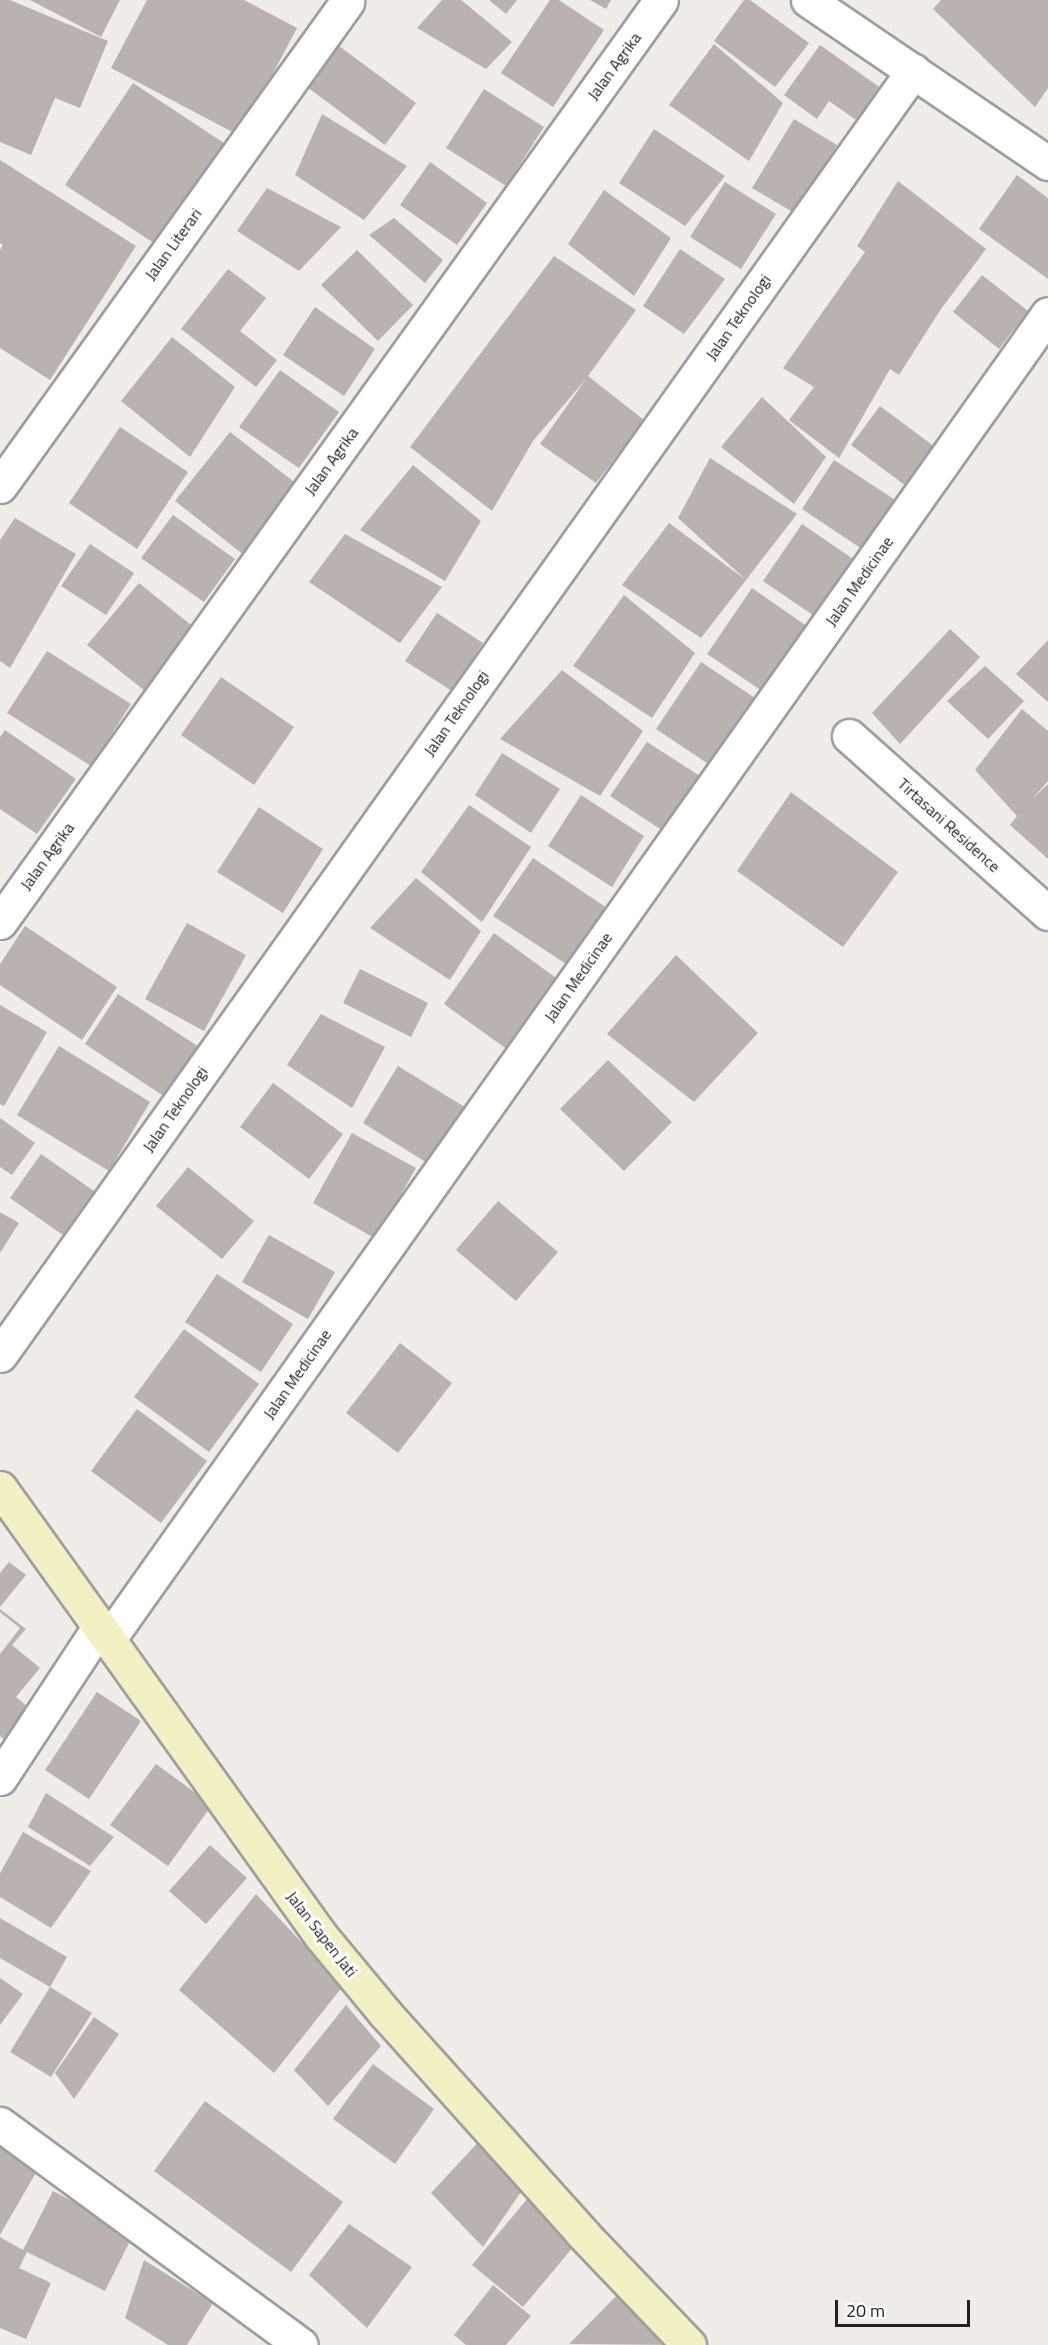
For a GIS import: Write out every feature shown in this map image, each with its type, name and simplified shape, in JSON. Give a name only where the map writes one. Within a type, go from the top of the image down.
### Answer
[{"type":"street","name":"Jalan Literari","points":[[0,486],[346,0]]},
{"type":"street","name":"Jalan Agrika","points":[[0,922],[661,0]]},
{"type":"street","points":[[808,0],[1048,163]]},
{"type":"street","name":"Jalan Teknologi","points":[[0,1355],[913,71]]},
{"type":"street","name":"Jalan Medicinae","points":[[0,1778],[1048,314]]},
{"type":"street","name":"Tirtasani Residence","points":[[849,736],[1048,913]]},
{"type":"street","name":"Jalan Sapen Jati","points":[[0,1488],[103,1634],[342,1962],[582,2234],[689,2345]]},
{"type":"street","points":[[0,2124],[301,2345]]},
{"type":"building","points":[[0,0],[10,0],[108,41],[80,108],[55,98],[31,155],[0,142]]},
{"type":"building","points":[[30,0],[120,0],[101,37]]},
{"type":"building","points":[[147,0],[244,0],[297,28],[240,136],[111,68]]},
{"type":"building","points":[[442,0],[461,0],[512,42],[486,69],[417,28]]},
{"type":"building","points":[[489,0],[517,0],[506,14]]},
{"type":"building","points":[[550,0],[559,0],[604,30],[553,107],[501,73]]},
{"type":"building","points":[[590,0],[611,0],[606,9]]},
{"type":"building","points":[[744,0],[750,0],[809,43],[775,87],[714,41]]},
{"type":"building","points":[[941,0],[1048,0],[1048,88],[1035,107],[933,9]]},
{"type":"building","points":[[335,43],[416,103],[385,145],[303,84]]},
{"type":"building","points":[[714,44],[783,103],[749,161],[669,105]]},
{"type":"building","points":[[820,45],[885,91],[862,124],[829,101],[817,119],[784,95]]},
{"type":"building","points":[[133,83],[227,145],[160,247],[65,185]]},
{"type":"building","points":[[484,89],[544,127],[506,186],[446,148]]},
{"type":"building","points":[[322,114],[407,166],[364,220],[295,175]]},
{"type":"building","points":[[794,119],[837,145],[796,214],[752,188]]},
{"type":"building","points":[[654,129],[725,176],[685,226],[619,183]]},
{"type":"building","points":[[0,160],[136,246],[50,380],[0,348],[0,250],[3,245],[0,243]]},
{"type":"building","points":[[430,162],[487,203],[457,245],[400,205]]},
{"type":"building","points":[[1017,175],[1048,198],[1048,279],[979,229]]},
{"type":"building","points":[[898,181],[986,249],[941,309],[899,375],[890,369],[839,458],[789,420],[814,387],[783,368],[865,252],[857,246]]},
{"type":"building","points":[[725,182],[776,214],[741,269],[690,237]]},
{"type":"building","points":[[267,188],[341,227],[299,271],[237,231]]},
{"type":"building","points":[[604,190],[671,238],[634,296],[568,244]]},
{"type":"building","points":[[394,218],[443,260],[425,283],[369,235]]},
{"type":"building","points":[[680,249],[725,279],[684,334],[643,306]]},
{"type":"building","points":[[357,250],[413,305],[378,341],[321,285]]},
{"type":"building","points":[[554,256],[636,310],[588,376],[644,420],[596,483],[540,444],[586,379],[533,441],[492,511],[410,447]]},
{"type":"building","points":[[228,269],[266,298],[240,331],[277,360],[256,387],[181,329]]},
{"type":"building","points":[[982,275],[1028,311],[999,349],[953,312]]},
{"type":"building","points":[[315,307],[375,349],[344,396],[283,355]]},
{"type":"building","points":[[172,337],[235,387],[190,457],[121,401]]},
{"type":"building","points":[[280,370],[339,412],[299,468],[239,427]]},
{"type":"building","points":[[762,397],[826,457],[794,504],[721,447]]},
{"type":"building","points":[[880,406],[939,450],[910,489],[851,445]]},
{"type":"building","points":[[120,427],[188,472],[137,549],[69,503]]},
{"type":"building","points":[[230,432],[298,485],[244,555],[175,501]]},
{"type":"building","points":[[710,458],[797,514],[746,580],[678,518]]},
{"type":"building","points":[[834,460],[903,505],[871,555],[802,509]]},
{"type":"building","points":[[413,465],[481,521],[445,581],[360,530]]},
{"type":"building","points":[[173,515],[235,559],[204,602],[141,558]]},
{"type":"building","points":[[15,518],[76,554],[10,668],[0,661],[0,540]]},
{"type":"building","points":[[669,523],[746,580],[701,638],[622,585]]},
{"type":"building","points":[[802,524],[859,563],[820,620],[763,581]]},
{"type":"building","points":[[345,534],[442,587],[400,643],[309,582]]},
{"type":"building","points":[[90,544],[134,573],[106,615],[61,586]]},
{"type":"building","points":[[139,583],[196,629],[145,691],[87,645]]},
{"type":"building","points":[[752,588],[811,629],[768,695],[707,654]]},
{"type":"building","points":[[624,595],[695,653],[652,718],[573,666]]},
{"type":"building","points":[[437,613],[483,643],[452,691],[405,661]]},
{"type":"building","points":[[950,629],[980,657],[900,744],[872,713]]},
{"type":"building","points":[[1048,640],[1048,702],[1016,674]]},
{"type":"building","points":[[47,651],[131,704],[91,766],[7,713]]},
{"type":"building","points":[[701,662],[761,702],[716,769],[656,729]]},
{"type":"building","points":[[985,666],[1024,701],[988,739],[947,701]]},
{"type":"building","points":[[562,670],[643,731],[600,796],[500,739]]},
{"type":"building","points":[[221,677],[294,727],[254,785],[181,735]]},
{"type":"building","points":[[1022,709],[1048,731],[1048,781],[1032,799],[1048,784],[1048,859],[1010,825],[1017,816],[975,770]]},
{"type":"building","points":[[5,730],[76,779],[37,834],[0,809],[0,737]]},
{"type":"building","points":[[647,742],[700,776],[663,831],[610,796]]},
{"type":"building","points":[[502,753],[560,789],[531,833],[475,795]]},
{"type":"building","points":[[791,792],[898,872],[843,947],[737,871]]},
{"type":"building","points":[[581,795],[644,836],[612,887],[548,846]]},
{"type":"building","points":[[469,805],[531,847],[482,922],[421,872]]},
{"type":"building","points":[[259,807],[323,849],[283,913],[217,872]]},
{"type":"building","points":[[533,858],[607,908],[569,966],[493,916]]},
{"type":"building","points":[[416,878],[481,931],[450,980],[370,928]]},
{"type":"building","points":[[187,923],[246,955],[204,1031],[145,999]]},
{"type":"building","points":[[25,926],[117,987],[82,1040],[0,985],[0,964]]},
{"type":"building","points":[[494,933],[559,980],[508,1050],[444,1004]]},
{"type":"building","points":[[676,955],[758,1033],[694,1102],[607,1034]]},
{"type":"building","points":[[360,969],[428,1003],[411,1037],[343,1003]]},
{"type":"building","points":[[118,994],[199,1047],[165,1097],[85,1044]]},
{"type":"building","points":[[0,1005],[47,1032],[4,1106],[0,1104]]},
{"type":"building","points":[[321,1014],[385,1047],[352,1108],[287,1065]]},
{"type":"building","points":[[59,1046],[150,1102],[109,1171],[17,1115]]},
{"type":"building","points":[[608,1060],[672,1122],[624,1171],[560,1109]]},
{"type":"building","points":[[398,1066],[468,1109],[432,1166],[363,1123]]},
{"type":"building","points":[[273,1083],[343,1134],[309,1179],[240,1127]]},
{"type":"building","points":[[0,1118],[35,1143],[12,1175],[0,1167]]},
{"type":"building","points":[[352,1133],[416,1168],[376,1239],[313,1203]]},
{"type":"building","points":[[41,1154],[94,1191],[63,1235],[10,1198]]},
{"type":"building","points":[[188,1167],[254,1221],[222,1259],[156,1206]]},
{"type":"building","points":[[498,1201],[558,1252],[516,1301],[456,1250]]},
{"type":"building","points":[[0,1212],[19,1223],[0,1253]]},
{"type":"building","points":[[269,1235],[335,1272],[308,1319],[242,1282]]},
{"type":"building","points":[[217,1274],[293,1324],[261,1372],[185,1322]]},
{"type":"building","points":[[184,1329],[259,1384],[209,1452],[134,1397]]},
{"type":"building","points":[[400,1343],[452,1383],[398,1453],[346,1413]]},
{"type":"building","points":[[137,1409],[207,1461],[161,1523],[91,1471]]},
{"type":"building","points":[[9,1562],[26,1575],[0,1607],[0,1573]]},
{"type":"building","points":[[0,1609],[26,1629],[12,1645],[40,1668],[16,1697],[28,1707],[4,1739],[0,1736],[0,1654],[20,1628],[0,1612]]},
{"type":"building","points":[[97,1692],[141,1721],[89,1799],[45,1770]]},
{"type":"building","points":[[156,1764],[212,1805],[168,1866],[110,1825]]},
{"type":"building","points":[[46,1793],[114,1837],[90,1866],[28,1827]]},
{"type":"building","points":[[23,1832],[91,1871],[51,1928],[0,1897],[0,1873]]},
{"type":"building","points":[[210,1845],[247,1878],[206,1924],[169,1891]]},
{"type":"building","points":[[256,1894],[343,1986],[274,2073],[179,1990]]},
{"type":"building","points":[[0,1918],[67,1957],[50,1987],[0,1958]]},
{"type":"building","points":[[0,1978],[23,1994],[0,2025]]},
{"type":"building","points":[[50,1987],[92,2013],[51,2077],[10,2052]]},
{"type":"building","points":[[346,2005],[381,2046],[328,2106],[294,2070]]},
{"type":"building","points":[[94,2017],[119,2034],[74,2099],[55,2073]]},
{"type":"building","points":[[373,2064],[434,2109],[395,2164],[333,2119]]},
{"type":"building","points":[[205,2101],[343,2202],[291,2272],[154,2171]]},
{"type":"building","points":[[484,2136],[530,2179],[483,2247],[431,2193]]},
{"type":"building","points":[[0,2146],[38,2169],[0,2235]]},
{"type":"building","points":[[53,2191],[134,2233],[105,2291],[27,2252],[19,2268],[51,2283],[26,2339],[0,2328],[0,2237],[23,2250]]},
{"type":"building","points":[[528,2198],[579,2240],[523,2307],[472,2265]]},
{"type":"building","points":[[349,2224],[412,2267],[367,2328],[309,2275]]},
{"type":"building","points":[[144,2260],[213,2303],[187,2345],[168,2345],[125,2318]]},
{"type":"building","points":[[493,2285],[531,2316],[506,2345],[466,2345],[454,2335]]},
{"type":"building","points":[[623,2289],[679,2345],[569,2344]]}]
